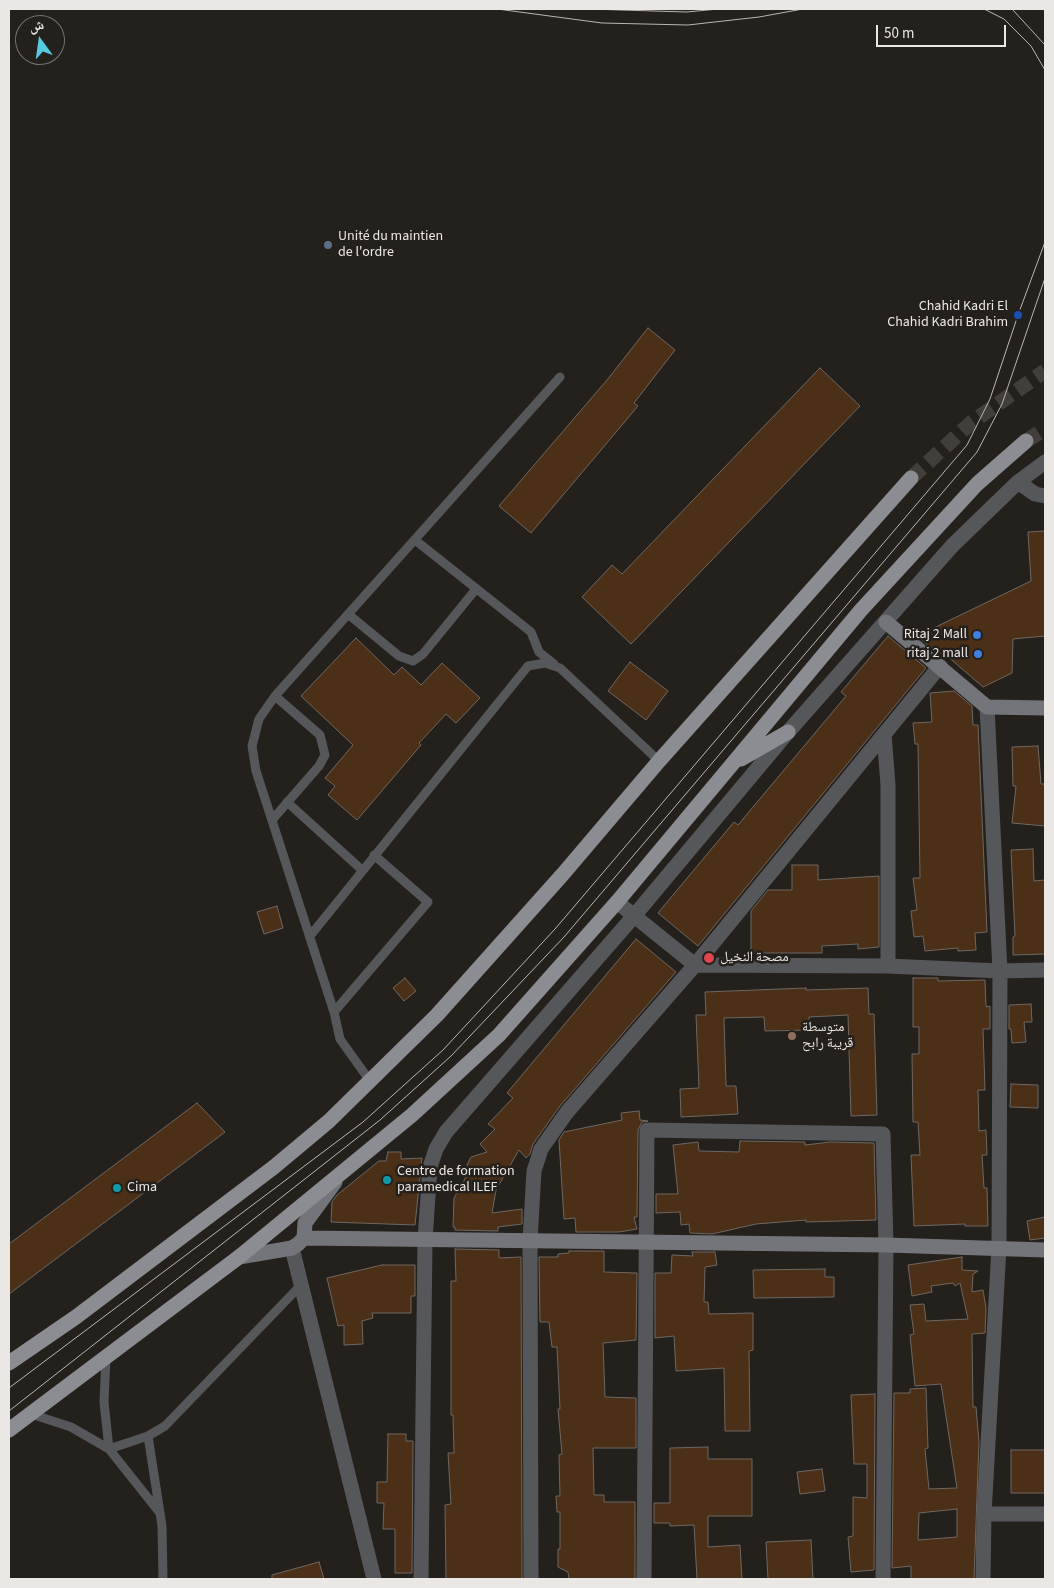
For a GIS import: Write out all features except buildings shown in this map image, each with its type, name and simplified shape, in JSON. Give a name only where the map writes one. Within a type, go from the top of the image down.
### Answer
[{"type":"main road","points":[[9,1430],[238,1257],[412,1115],[498,1035],[617,902],[861,610],[977,484],[1026,441]]},
{"type":"main road","points":[[9,1363],[76,1317],[274,1167],[329,1122],[443,1007],[563,874],[660,761],[911,478]]},
{"type":"main road","points":[[733,764],[788,732]]},
{"type":"street","points":[[421,1579],[425,1240],[430,1167],[436,1149],[446,1132],[634,916],[788,732],[952,546],[1018,482],[1045,462]]},
{"type":"street","points":[[1018,482],[1035,494],[1045,496]]},
{"type":"street","points":[[886,622],[987,707],[1045,708]]},
{"type":"street","points":[[532,1579],[530,1241],[534,1171],[541,1149],[567,1112],[695,965],[940,666]]},
{"type":"street","points":[[983,1579],[984,1514],[999,1248],[1000,972],[987,707]]},
{"type":"street","points":[[884,734],[888,785],[888,966]]},
{"type":"street","points":[[617,902],[695,965],[888,966],[1000,972],[1045,970]]},
{"type":"street","points":[[644,1579],[647,1130],[883,1134],[886,1245],[883,1579]]},
{"type":"street","points":[[304,1238],[305,1223],[341,1173]]},
{"type":"street","points":[[238,1257],[292,1248],[304,1238],[886,1245],[1045,1250]]},
{"type":"street","points":[[292,1248],[374,1579]]},
{"type":"street","points":[[984,1514],[1045,1514]]},
{"type":"lane","points":[[370,1081],[340,1039],[334,1012],[256,771],[252,746],[259,720],[275,696],[560,377]]},
{"type":"lane","points":[[415,540],[531,632],[539,652],[560,668],[660,761]]},
{"type":"lane","points":[[348,614],[399,656],[413,661],[423,654],[476,588]]},
{"type":"lane","points":[[310,936],[528,666],[545,663],[560,668]]},
{"type":"lane","points":[[272,820],[319,766],[325,755],[320,735],[275,696]]},
{"type":"lane","points":[[287,802],[362,870]]},
{"type":"lane","points":[[334,1012],[428,902],[374,855]]},
{"type":"lane","points":[[109,1449],[148,1436],[172,1420],[301,1285]]},
{"type":"lane","points":[[106,1357],[104,1402],[109,1449]]},
{"type":"lane","points":[[31,1414],[71,1427],[109,1449],[160,1513]]},
{"type":"lane","points":[[148,1436],[164,1539],[163,1579]]},
{"type":"tunnel","points":[[911,478],[972,422],[1045,371]]},
{"type":"tunnel","points":[[1026,441],[1045,429]]},
{"type":"tram line","points":[[497,9],[602,23],[688,25],[759,17],[803,9]]},
{"type":"tram line","points":[[588,9],[687,12],[718,9]]},
{"type":"tram line","points":[[984,9],[1004,19],[1031,46],[1045,70]]},
{"type":"tram line","points":[[1012,9],[1045,45]]},
{"type":"tram line","points":[[9,1388],[363,1122],[443,1050],[555,929],[967,445],[990,399],[1045,242]]},
{"type":"tram line","points":[[9,1411],[380,1120],[451,1056],[564,937],[977,452],[1002,404],[1045,278]]},
{"type":"place","name":"Unité du maintien de l'ordre","points":[[328,245]]},
{"type":"place","name":"Chahid Kadri El Chahid Kadri Brahim","points":[[1018,315]]},
{"type":"place","name":"Ritaj 2 Mall","points":[[977,635]]},
{"type":"place","name":"ritaj 2 mall","points":[[978,654]]},
{"type":"place","name":"مصحة النخيل","points":[[709,958]]},
{"type":"place","name":"متوسطة قريبة رابح","points":[[792,1036]]},
{"type":"place","name":"Centre de formation paramedical ILEF","points":[[387,1180]]},
{"type":"place","name":"Cima","points":[[117,1188]]}]
